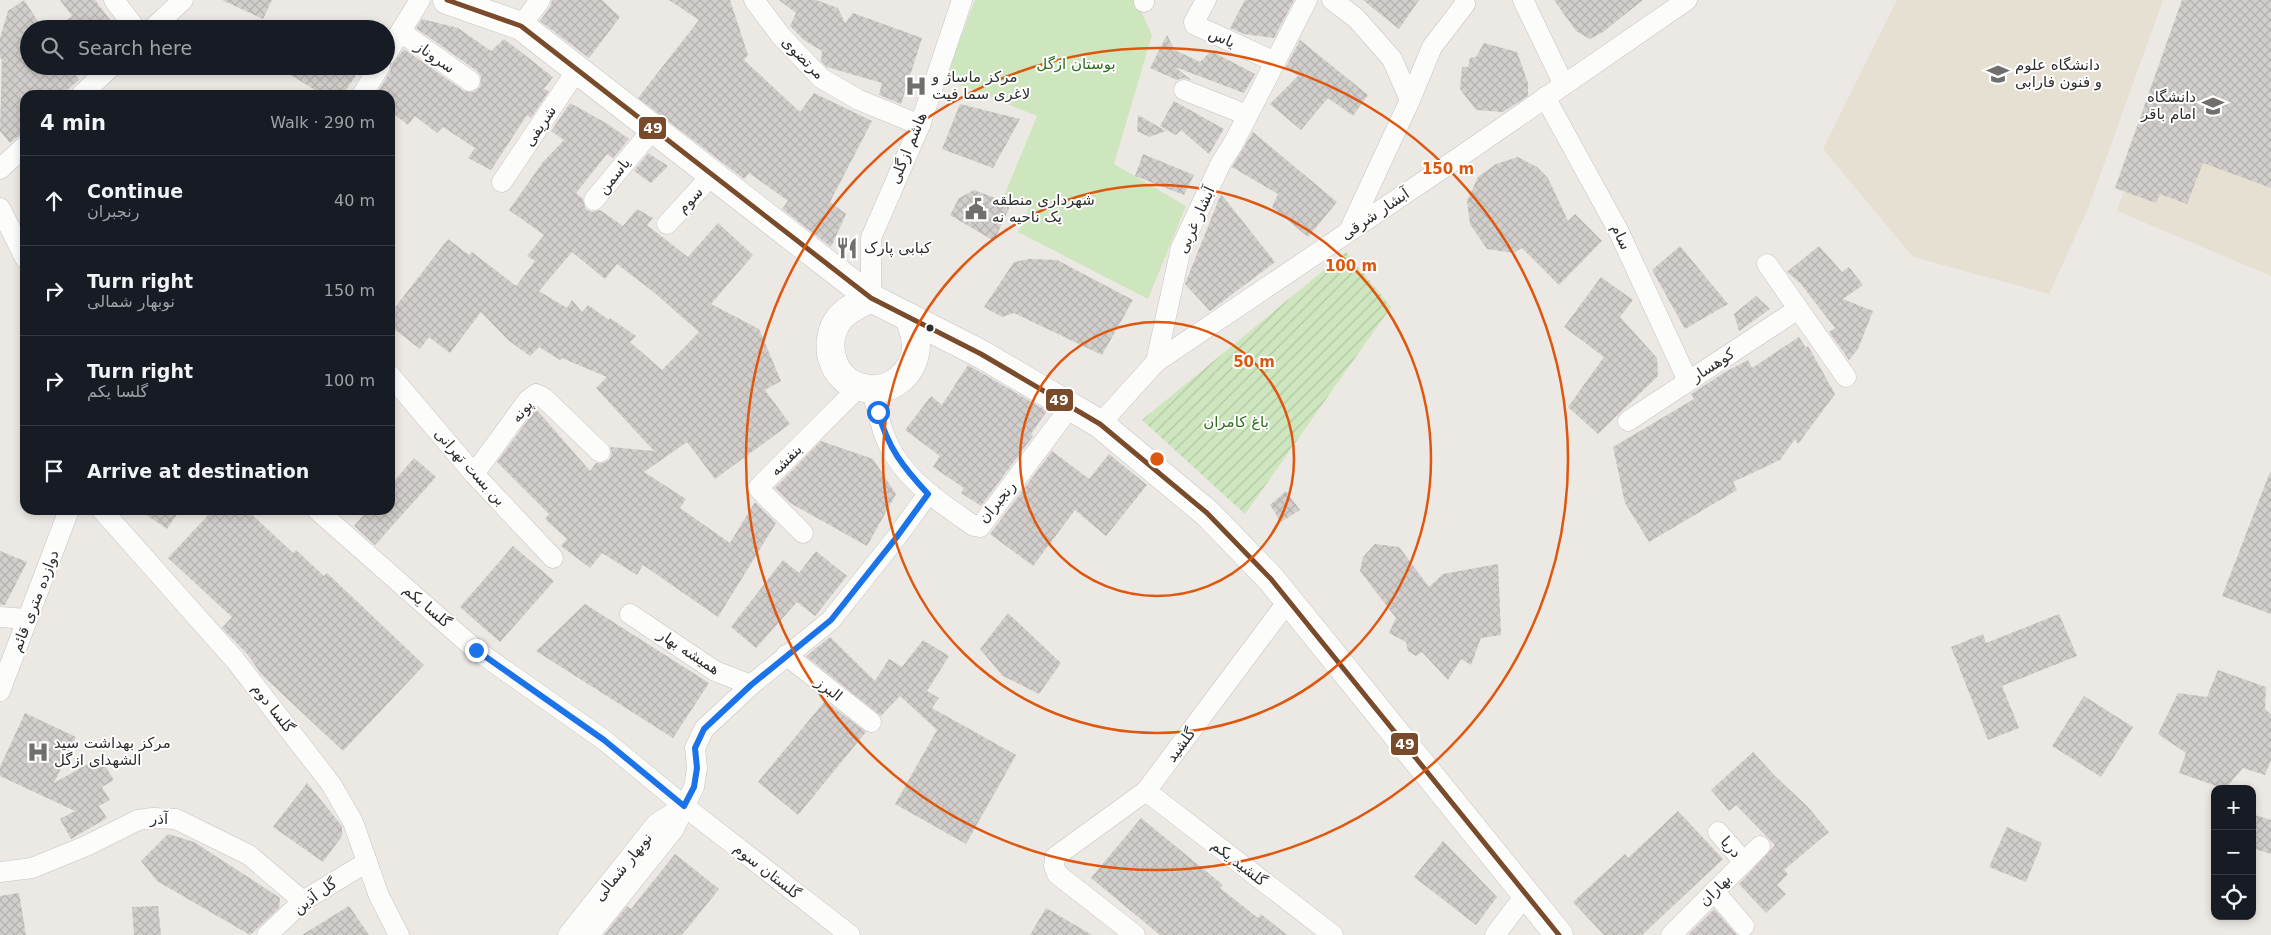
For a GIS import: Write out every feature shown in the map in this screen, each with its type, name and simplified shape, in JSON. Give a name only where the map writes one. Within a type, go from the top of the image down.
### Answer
[{"type":"main road","points":[[447,0],[520,26],[871,298],[981,354],[1100,424],[1207,513],[1271,579],[1558,935]]},
{"type":"main road","points":[[871,298],[840,318],[830,339],[833,363],[839,374],[848,382],[865,388],[892,384],[908,371],[914,359],[916,345],[909,317]]},
{"type":"street","points":[[114,0],[129,20]]},
{"type":"street","points":[[162,20],[183,0]]},
{"type":"street","name":"سروناز","points":[[395,41],[420,0]]},
{"type":"street","points":[[520,26],[540,0]]},
{"type":"street","name":"مرتضوی","points":[[754,0],[781,36],[821,78],[858,100],[920,125]]},
{"type":"street","name":"هاشم ازگلی","points":[[871,298],[871,238],[920,125],[962,0]]},
{"type":"street","name":"یاس","points":[[1206,0],[1194,25],[1275,62]]},
{"type":"street","points":[[1275,62],[1307,0]]},
{"type":"street","points":[[1332,0],[1356,18],[1392,59],[1410,100]]},
{"type":"street","points":[[1523,0],[1564,85]]},
{"type":"street","name":"آبشار شرقی","points":[[1100,424],[1156,362],[1686,0]]},
{"type":"street","points":[[1349,231],[1410,100],[1432,47],[1465,4]]},
{"type":"street","name":"سروناز","points":[[400,32],[470,81]]},
{"type":"street","name":"آبشار غربی","points":[[1156,362],[1181,248],[1221,164],[1275,62]]},
{"type":"street","name":"شریفی","points":[[502,182],[577,70]]},
{"type":"street","points":[[86,90],[102,75]]},
{"type":"street","points":[[365,90],[374,75]]},
{"type":"street","points":[[1184,90],[1247,115]]},
{"type":"street","name":"سام","points":[[1545,98],[1618,230],[1688,381]]},
{"type":"street","name":"یاسمن","points":[[594,200],[653,129]]},
{"type":"street","points":[[0,169],[20,151]]},
{"type":"street","name":"سوم","points":[[667,224],[712,175]]},
{"type":"street","points":[[0,208],[20,248]]},
{"type":"street","points":[[1767,264],[1846,377]]},
{"type":"street","name":"کوهسار","points":[[1628,421],[1798,309]]},
{"type":"street","name":"بن بست تهرانی","points":[[395,381],[474,474],[553,558]]},
{"type":"street","name":"رنجبران","points":[[865,388],[884,435],[904,468],[928,494],[974,526],[980,527],[1070,406]]},
{"type":"street","name":"بنفشه","points":[[803,533],[758,488],[865,388]]},
{"type":"street","name":"پونه","points":[[474,474],[528,400],[536,394],[544,398],[600,452]]},
{"type":"street","name":"نوبهار شمالی","points":[[589,935],[674,829],[694,787],[697,768],[695,748],[704,729],[751,685],[831,620],[928,494]]},
{"type":"street","name":"دوازده متری قائم","points":[[0,691],[67,515]]},
{"type":"street","name":"گلسا دوم","points":[[106,515],[235,660],[331,784],[353,822],[379,896],[399,935]]},
{"type":"street","name":"گلسا يكم","points":[[323,515],[476,650],[604,740],[684,806]]},
{"type":"street","name":"گلشید","points":[[1135,935],[1057,874],[1054,866],[1055,858],[1146,791],[1288,601]]},
{"type":"street","name":"همیشه بهار","points":[[630,614],[715,672],[751,685]]},
{"type":"street","points":[[0,617],[27,619]]},
{"type":"street","name":"البرز","points":[[786,655],[871,722]]},
{"type":"street","name":"گلشيد يكم","points":[[1146,791],[1333,935]]},
{"type":"street","name":"نوبهار شمالی","points":[[568,935],[656,824],[684,806]]},
{"type":"street","name":"گلستان سوم","points":[[684,806],[850,935]]},
{"type":"street","name":"آذر","points":[[0,872],[32,868],[86,846],[138,820],[153,818],[176,819],[249,855],[303,901]]},
{"type":"street","name":"دریا","points":[[1718,832],[1744,862]]},
{"type":"street","name":"بهاران","points":[[1670,935],[1760,846]]},
{"type":"street","name":"گل آذین","points":[[267,935],[303,901],[366,862]]},
{"type":"street","points":[[1714,891],[1744,926]]},
{"type":"street","points":[[1495,935],[1526,894]]},
{"type":"shaded area","name":"دانشگاه علوم و فنون فارابی","points":[[1897,0],[2163,0],[2088,209],[2049,294],[1913,257],[1823,149]]},
{"type":"shaded area","name":"دانشگاه امام باقر","points":[[2193,0],[2271,0],[2271,276],[2117,211]]},
{"type":"green space","name":"بوستان ازگل","points":[[975,0],[1136,0],[1152,35],[1114,164],[1186,206],[1148,299],[1018,232],[1029,208],[1004,196],[1037,116],[945,79]]},
{"type":"green space","name":"باغ کامران","points":[[1346,252],[1391,307],[1245,514],[1142,420]]},
{"type":"building","points":[[24,0],[37,20],[20,20],[20,75],[76,75],[79,80],[67,90],[20,90],[20,136],[10,143],[0,131],[2,60],[0,57],[0,38],[8,11]]},
{"type":"building","points":[[60,0],[95,0],[110,20],[67,20],[72,16]]},
{"type":"building","points":[[222,0],[272,0],[263,19]]},
{"type":"building","points":[[552,0],[602,0],[620,17],[589,58],[540,21],[550,7]]},
{"type":"building","points":[[669,0],[730,0],[748,55],[744,60],[800,112],[814,93],[872,121],[830,202],[846,214],[831,247],[782,209],[788,201],[749,173],[744,179],[638,98],[699,20]]},
{"type":"building","points":[[779,0],[816,0],[838,8],[845,23],[853,13],[922,38],[901,104],[879,95],[882,83],[827,67],[821,61],[822,51],[804,40],[790,26],[796,13]]},
{"type":"building","points":[[1245,0],[1294,0],[1274,38],[1244,34],[1230,28]]},
{"type":"building","points":[[1363,0],[1419,0],[1399,29]]},
{"type":"building","points":[[1554,0],[1643,0],[1603,32],[1590,39],[1576,31]]},
{"type":"building","name":"دانشگاه امام باقر","points":[[2182,0],[2271,0],[2271,188],[2203,163],[2187,204],[2160,194],[2156,203],[2115,188]]},
{"type":"building","points":[[422,19],[458,28],[491,51],[504,39],[553,77],[544,89],[549,91],[531,118],[527,115],[491,170],[468,158],[475,148],[443,127],[437,133],[415,116],[408,125],[395,115],[395,90],[379,90],[388,75],[395,75],[395,61],[404,49],[464,91],[474,92],[480,87],[481,77],[477,71],[416,28]]},
{"type":"building","points":[[1167,35],[1175,50],[1200,62],[1211,51],[1255,74],[1244,93],[1175,67],[1191,80],[1183,78],[1177,80],[1150,68]]},
{"type":"building","points":[[1300,40],[1368,95],[1353,116],[1328,98],[1301,130],[1270,104],[1298,76],[1286,67]]},
{"type":"building","points":[[1484,43],[1517,52],[1528,83],[1528,96],[1503,112],[1476,110],[1460,89],[1462,67],[1468,67],[1470,58],[1476,57]]},
{"type":"building","points":[[291,75],[356,76],[346,90],[315,90]]},
{"type":"building","points":[[1174,101],[1224,129],[1209,154],[1181,130],[1176,135],[1160,126]]},
{"type":"building","points":[[570,103],[606,123],[629,139],[613,158],[607,154],[576,193],[582,198],[586,209],[592,212],[600,210],[623,226],[637,209],[653,218],[647,225],[688,257],[718,223],[753,255],[711,304],[759,329],[781,381],[765,390],[790,424],[715,479],[687,442],[644,472],[686,499],[680,508],[730,543],[755,502],[776,523],[718,617],[643,565],[637,575],[602,553],[590,568],[561,546],[567,539],[545,519],[549,514],[497,462],[536,409],[590,471],[596,463],[603,463],[609,460],[612,454],[610,447],[654,451],[596,388],[607,377],[562,358],[560,360],[539,347],[530,356],[508,340],[481,312],[450,353],[429,337],[420,349],[395,330],[395,308],[448,239],[469,255],[472,252],[516,286],[535,261],[527,256],[544,235],[509,210],[543,162],[564,140],[551,131]],"holes":[[[572,252],[605,279],[617,264],[656,294],[699,332],[662,370],[630,342],[636,336],[610,318],[609,320],[588,305],[582,312],[572,300],[567,308],[539,291]]]},
{"type":"building","points":[[960,104],[1020,119],[993,168],[942,149]]},
{"type":"building","points":[[1138,115],[1166,131],[1149,137],[1137,131]]},
{"type":"building","points":[[1253,132],[1337,202],[1308,237],[1272,207],[1278,194],[1232,167]]},
{"type":"building","points":[[648,153],[668,166],[651,183],[634,171]]},
{"type":"building","points":[[1143,154],[1194,175],[1184,195],[1135,176]]},
{"type":"building","points":[[1518,157],[1537,167],[1548,178],[1568,221],[1575,214],[1602,241],[1559,285],[1522,248],[1514,253],[1487,249],[1470,224],[1467,201],[1478,177],[1496,164]]},
{"type":"building","points":[[974,190],[1011,204],[994,241],[950,215],[959,198]]},
{"type":"building","points":[[1221,194],[1275,262],[1210,311],[1185,284]]},
{"type":"building","points":[[1680,246],[1728,304],[1685,329],[1652,270]]},
{"type":"building","points":[[1819,246],[1842,272],[1849,267],[1863,285],[1843,299],[1873,311],[1858,349],[1849,360],[1829,332],[1835,328],[1800,283],[1787,272]]},
{"type":"building","points":[[1029,259],[1057,260],[1133,300],[1102,355],[1014,313],[1002,317],[984,307],[1014,262]]},
{"type":"building","points":[[1601,277],[1633,300],[1620,317],[1657,358],[1658,376],[1598,434],[1568,407],[1604,357],[1564,327]]},
{"type":"building","points":[[1756,296],[1770,309],[1739,331],[1734,314]]},
{"type":"building","points":[[1799,337],[1806,348],[1808,346],[1835,394],[1798,444],[1795,439],[1780,460],[1733,482],[1737,490],[1649,542],[1625,503],[1613,447],[1694,399],[1691,394],[1725,372],[1748,360],[1752,368]]},
{"type":"building","points":[[968,365],[1047,411],[1031,434],[1033,436],[981,506],[961,493],[964,488],[933,467],[940,456],[905,430],[931,396],[942,405]]},
{"type":"building","points":[[821,441],[873,459],[896,494],[867,546],[790,503],[775,488]]},
{"type":"building","points":[[1052,451],[1089,479],[1109,454],[1147,485],[1106,536],[1075,510],[1033,566],[990,534]]},
{"type":"building","points":[[414,458],[436,477],[375,545],[354,526],[364,515],[395,515],[395,480]]},
{"type":"building","points":[[2271,473],[2271,614],[2222,596]]},
{"type":"building","points":[[1286,491],[1300,510],[1281,522],[1270,505]]},
{"type":"building","points":[[146,515],[177,515],[167,529]]},
{"type":"building","points":[[208,515],[252,515],[293,553],[296,550],[324,576],[327,573],[424,665],[343,751],[261,674],[248,655],[222,628],[232,617],[168,558]]},
{"type":"building","points":[[1375,544],[1399,547],[1429,587],[1443,574],[1498,564],[1501,635],[1481,638],[1471,665],[1461,659],[1448,680],[1422,652],[1416,656],[1408,651],[1406,642],[1389,633],[1396,618],[1360,571],[1363,557]]},
{"type":"building","points":[[513,546],[554,581],[500,642],[460,607]]},
{"type":"building","points":[[0,551],[27,562],[5,605],[0,605]]},
{"type":"building","points":[[816,551],[847,576],[815,616],[797,602],[756,648],[731,627],[783,560],[799,573]]},
{"type":"building","points":[[585,604],[709,683],[673,738],[536,651]]},
{"type":"building","points":[[1008,613],[1061,663],[1039,694],[1003,676],[980,649]]},
{"type":"building","points":[[2059,614],[2077,656],[2002,686],[2019,728],[1988,740],[1951,647],[1983,634],[1986,643]]},
{"type":"building","points":[[830,637],[875,681],[889,659],[902,667],[923,640],[949,656],[927,691],[939,698],[932,708],[1016,755],[966,844],[895,804],[937,730],[900,696],[881,716],[806,656]]},
{"type":"building","points":[[2218,670],[2266,687],[2265,709],[2271,714],[2271,760],[2265,775],[2243,768],[2228,785],[2214,785],[2179,773],[2186,753],[2158,734],[2178,693],[2207,697]]},
{"type":"building","points":[[2084,696],[2133,727],[2101,777],[2052,746]]},
{"type":"building","points":[[825,701],[866,732],[798,815],[758,782]]},
{"type":"building","points":[[25,713],[76,737],[54,783],[100,757],[114,780],[102,787],[110,800],[99,806],[107,818],[71,839],[60,819],[75,811],[0,776],[0,767]]},
{"type":"building","points":[[1753,752],[1807,806],[1829,832],[1784,870],[1788,874],[1777,885],[1786,894],[1766,913],[1739,884],[1775,845],[1736,805],[1729,811],[1711,790]]},
{"type":"building","points":[[307,783],[342,826],[342,836],[323,862],[273,827]]},
{"type":"building","points":[[1678,811],[1723,859],[1642,935],[1604,935],[1573,902],[1625,854],[1628,858]]},
{"type":"building","points":[[2256,815],[2271,820],[2271,854],[2256,849]]},
{"type":"building","points":[[1141,818],[1223,885],[1220,888],[1258,918],[1261,914],[1287,935],[1160,935],[1091,878]]},
{"type":"building","points":[[2007,827],[2042,843],[2026,882],[1989,867]]},
{"type":"building","points":[[168,834],[194,842],[280,898],[279,908],[250,935],[157,881],[141,861]]},
{"type":"building","points":[[1443,841],[1497,897],[1476,925],[1414,877]]},
{"type":"building","points":[[675,854],[719,889],[682,935],[604,935],[627,906],[631,909]]},
{"type":"building","points":[[19,893],[26,935],[0,935],[0,896]]},
{"type":"building","points":[[158,906],[161,935],[134,935],[132,907]]},
{"type":"building","points":[[349,906],[369,935],[302,935]]},
{"type":"building","points":[[1046,908],[1092,935],[1030,935]]},
{"type":"building","points":[[1714,909],[1737,935],[1688,935]]},
{"type":"transit line","name":"49","points":[[447,0],[521,26],[871,298],[981,354],[1100,424],[1207,513],[1271,579],[1559,935]]},
{"type":"place","name":"دانشگاه علوم و فنون فارابی","points":[[1998,74]]},
{"type":"place","name":"مرکز ماساژ و لاغری سما فیت","points":[[916,86]]},
{"type":"place","name":"دانشگاه امام باقر","points":[[2213,106]]},
{"type":"place","name":"شهرداری منطقه یک ناحیه نه","points":[[976,209]]},
{"type":"place","name":"کبابی پارک","points":[[847,248]]},
{"type":"place","name":"مرکز بهداشت سید الشهدای ازگل","points":[[38,752]]},
{"type":"route","points":[[476,650],[604,740],[684,806],[694,787],[697,768],[695,748],[704,729],[751,685],[831,620],[928,494],[904,468],[884,435],[878,412]]}]
